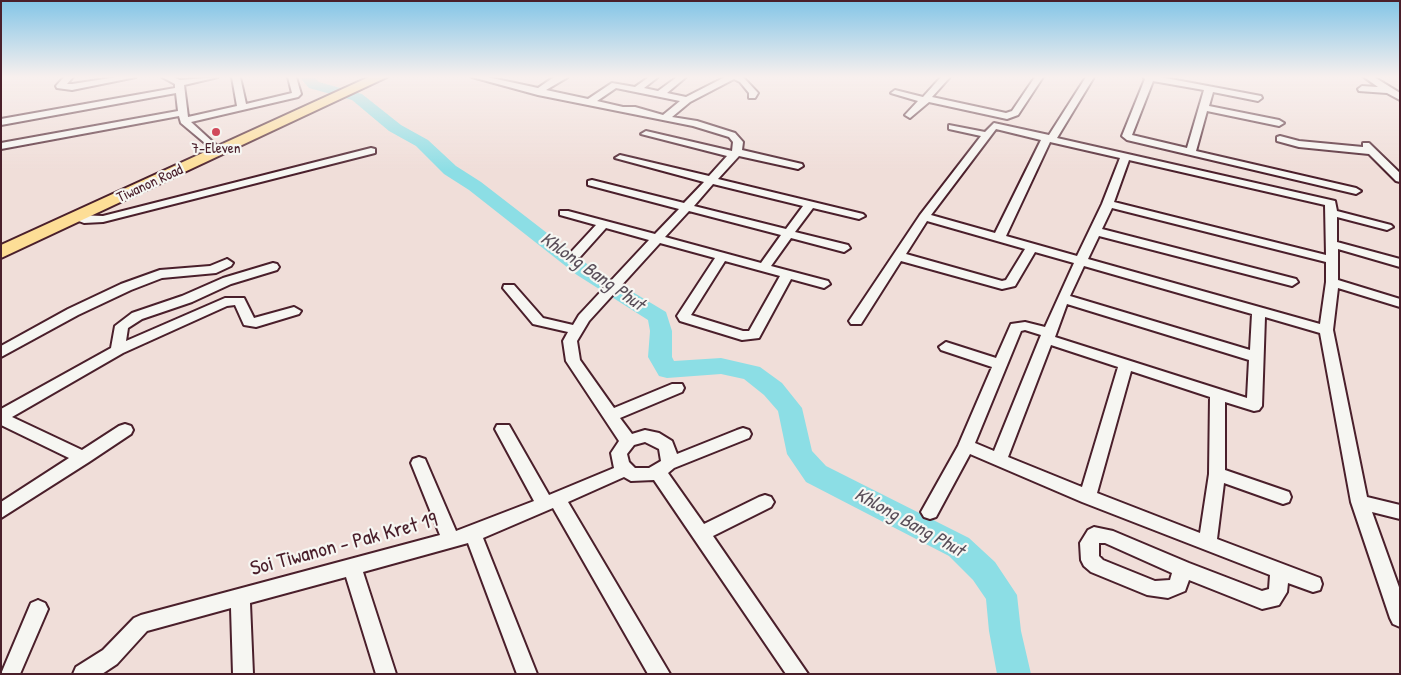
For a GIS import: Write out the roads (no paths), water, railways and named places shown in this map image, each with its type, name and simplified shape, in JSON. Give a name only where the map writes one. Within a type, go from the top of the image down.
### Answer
[{"type":"main road","name":"Tiwanon Road","points":[[1,242],[212,146],[300,108]]},
{"type":"main road","name":"Tiwanon Road","points":[[1,252],[77,218],[305,108]]},
{"type":"street","points":[[1,122],[68,108]]},
{"type":"street","points":[[181,108],[182,117],[212,146]]},
{"type":"street","points":[[1,146],[239,108]]},
{"type":"street","points":[[617,108],[635,110],[702,126],[732,135],[738,142],[736,154],[584,318],[570,341],[573,361],[612,415],[628,441]]},
{"type":"street","points":[[660,117],[674,108]]},
{"type":"street","points":[[910,115],[917,108]]},
{"type":"street","points":[[969,108],[1007,116],[1015,113],[1018,108]]},
{"type":"street","points":[[999,238],[1050,138],[1069,108]]},
{"type":"street","points":[[1137,108],[1127,136],[1134,140],[1356,191]]},
{"type":"street","points":[[1192,171],[1192,153],[1204,108]]},
{"type":"street","points":[[1206,108],[1279,123]]},
{"type":"street","points":[[856,320],[924,217],[991,128],[998,126],[1328,201],[1332,205],[1333,213],[1331,244],[1332,282],[1326,330],[1360,502],[1395,594],[1400,618]]},
{"type":"street","points":[[952,127],[987,135]]},
{"type":"street","points":[[646,134],[798,166]]},
{"type":"street","points":[[1280,140],[1299,144],[1369,148],[1397,175]]},
{"type":"street","points":[[77,218],[84,220],[103,219],[371,151]]},
{"type":"street","points":[[999,459],[1063,298],[1108,204],[1126,155]]},
{"type":"street","points":[[620,158],[859,216]]},
{"type":"street","points":[[592,183],[844,248]]},
{"type":"street","points":[[764,268],[810,204]]},
{"type":"street","points":[[1108,204],[1332,260]]},
{"type":"street","points":[[564,213],[824,284]]},
{"type":"street","points":[[1333,213],[1387,227]]},
{"type":"street","points":[[924,217],[1326,330]]},
{"type":"street","points":[[576,254],[603,224]]},
{"type":"street","points":[[1095,231],[1292,282]]},
{"type":"street","points":[[1331,244],[1400,263]]},
{"type":"street","points":[[898,256],[1002,285],[1011,284],[1032,248]]},
{"type":"street","points":[[722,256],[684,316],[688,320],[742,336],[754,335],[786,274]]},
{"type":"street","points":[[1,352],[73,312],[126,287],[165,273],[212,270],[227,263]]},
{"type":"street","points":[[118,350],[122,326],[127,322],[227,281],[273,267]]},
{"type":"street","points":[[212,270],[227,281],[233,301]]},
{"type":"street","points":[[1332,282],[1400,304]]},
{"type":"street","points":[[509,288],[538,321],[577,330]]},
{"type":"street","points":[[1063,298],[1256,357]]},
{"type":"street","points":[[1,417],[118,350],[233,301],[239,301],[249,322],[256,324],[294,311]]},
{"type":"street","points":[[930,512],[966,446],[1016,327],[1025,326],[1126,365],[1254,406],[1259,310]]},
{"type":"street","points":[[946,347],[999,364]]},
{"type":"street","points":[[1088,497],[1126,365]]},
{"type":"street","points":[[612,415],[677,388]]},
{"type":"street","points":[[1208,543],[1217,474],[1218,395]]},
{"type":"street","points":[[1,417],[83,458]]},
{"type":"street","points":[[503,429],[551,501],[660,674]]},
{"type":"street","points":[[1,511],[125,430]]},
{"type":"street","points":[[663,468],[670,451],[660,440],[645,436],[628,441],[619,453],[619,460],[625,470],[640,476],[663,468],[743,434]]},
{"type":"street","points":[[966,446],[1088,497],[1313,584]]},
{"type":"street","points":[[419,463],[451,541]]},
{"type":"street","points":[[663,468],[701,534],[798,674]]},
{"type":"street","name":"Soi Tiwanon - Pak Kret 19","points":[[83,674],[107,665],[141,624],[451,541],[625,470]]},
{"type":"street","points":[[1217,474],[1282,497]]},
{"type":"street","points":[[701,534],[765,502]]},
{"type":"street","points":[[1360,502],[1400,512]]},
{"type":"street","points":[[472,534],[527,674]]},
{"type":"street","points":[[1182,569],[1178,585],[1168,590],[1154,589],[1097,566],[1090,560],[1089,543],[1094,535],[1107,536],[1182,569],[1262,600],[1272,599],[1278,592],[1279,571]]},
{"type":"street","points":[[352,566],[386,674]]},
{"type":"street","points":[[240,596],[243,674]]},
{"type":"street","points":[[10,674],[38,609]]},
{"type":"waterway","name":"Khlong Bang Phut","points":[[371,108],[395,128],[422,143],[450,170],[475,186],[584,271],[658,317],[661,331],[660,357],[667,370],[721,366],[752,373],[773,389],[790,408],[800,454],[816,474],[959,547],[984,571],[1001,595],[1005,631],[1014,674]]},
{"type":"place","name":"7-Eleven","points":[[216,132]]}]
